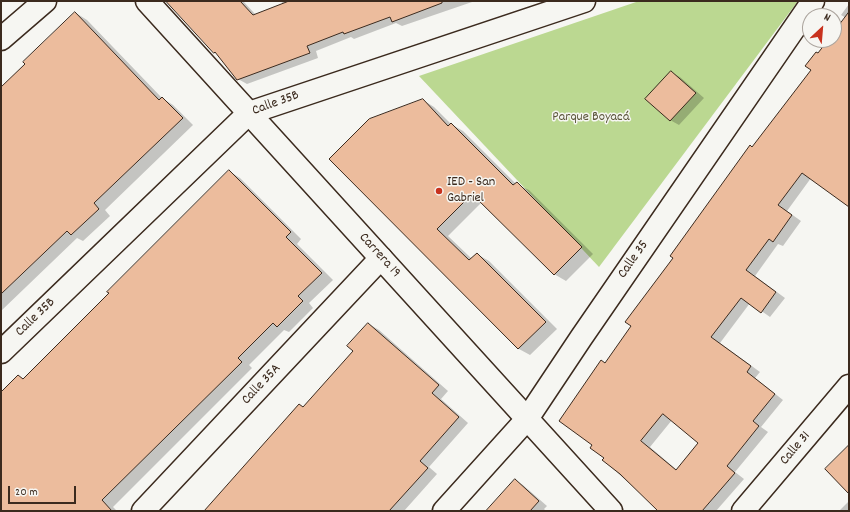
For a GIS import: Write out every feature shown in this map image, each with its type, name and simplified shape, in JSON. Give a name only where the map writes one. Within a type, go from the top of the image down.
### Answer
[{"type":"street","points":[[1,39],[45,1]]},
{"type":"street","name":"Carrera 19","points":[[147,1],[611,511]]},
{"type":"street","name":"Calle 35B","points":[[1,352],[249,113],[584,1]]},
{"type":"street","name":"Calle 35","points":[[444,511],[527,419],[580,338],[813,1]]},
{"type":"street","name":"Calle 35A","points":[[143,511],[381,258]]},
{"type":"street","name":"Calle 31","points":[[742,511],[849,386]]},
{"type":"green space","name":"Parque Boyacá","points":[[639,1],[798,1],[599,267],[419,76]]},
{"type":"building","points":[[166,1],[240,1],[253,15],[289,1],[442,1],[442,3],[392,22],[390,17],[344,34],[343,32],[307,46],[310,53],[237,80],[215,52],[214,53]]},
{"type":"building","points":[[75,12],[159,100],[162,97],[183,118],[94,203],[99,209],[71,235],[67,231],[1,294],[1,87],[25,64],[23,62]]},
{"type":"building","points":[[849,12],[849,207],[802,173],[778,205],[792,215],[773,242],[769,239],[746,270],[776,292],[761,313],[741,298],[711,337],[751,366],[747,372],[775,394],[753,421],[759,426],[727,466],[735,473],[702,511],[658,511],[620,474],[602,460],[604,458],[590,448],[592,445],[559,421],[601,360],[605,363],[631,326],[625,322],[673,258],[670,256],[750,145],[752,147],[811,70],[805,66],[816,52],[818,53],[822,48],[842,48],[842,21]],"holes":[[[663,414],[698,443],[676,470],[641,441]]]},
{"type":"building","points":[[671,71],[696,93],[670,121],[645,99]]},
{"type":"building","points":[[423,99],[448,126],[451,123],[513,185],[517,182],[582,247],[554,275],[472,194],[437,229],[469,260],[477,253],[546,322],[518,349],[329,159],[369,119]]},
{"type":"building","points":[[229,170],[291,232],[286,237],[322,273],[298,296],[303,301],[277,327],[273,323],[238,358],[242,362],[102,500],[112,511],[1,511],[1,392],[18,375],[23,379],[109,293],[107,292]]},
{"type":"building","points":[[368,323],[439,385],[432,393],[459,417],[420,461],[428,468],[389,511],[204,511],[299,404],[303,407],[353,351],[347,346]]},
{"type":"building","points":[[849,445],[849,494],[825,469]]},
{"type":"building","points":[[515,479],[539,501],[530,511],[486,511]]},
{"type":"place","name":"IED - San Gabriel","points":[[439,191]]}]
